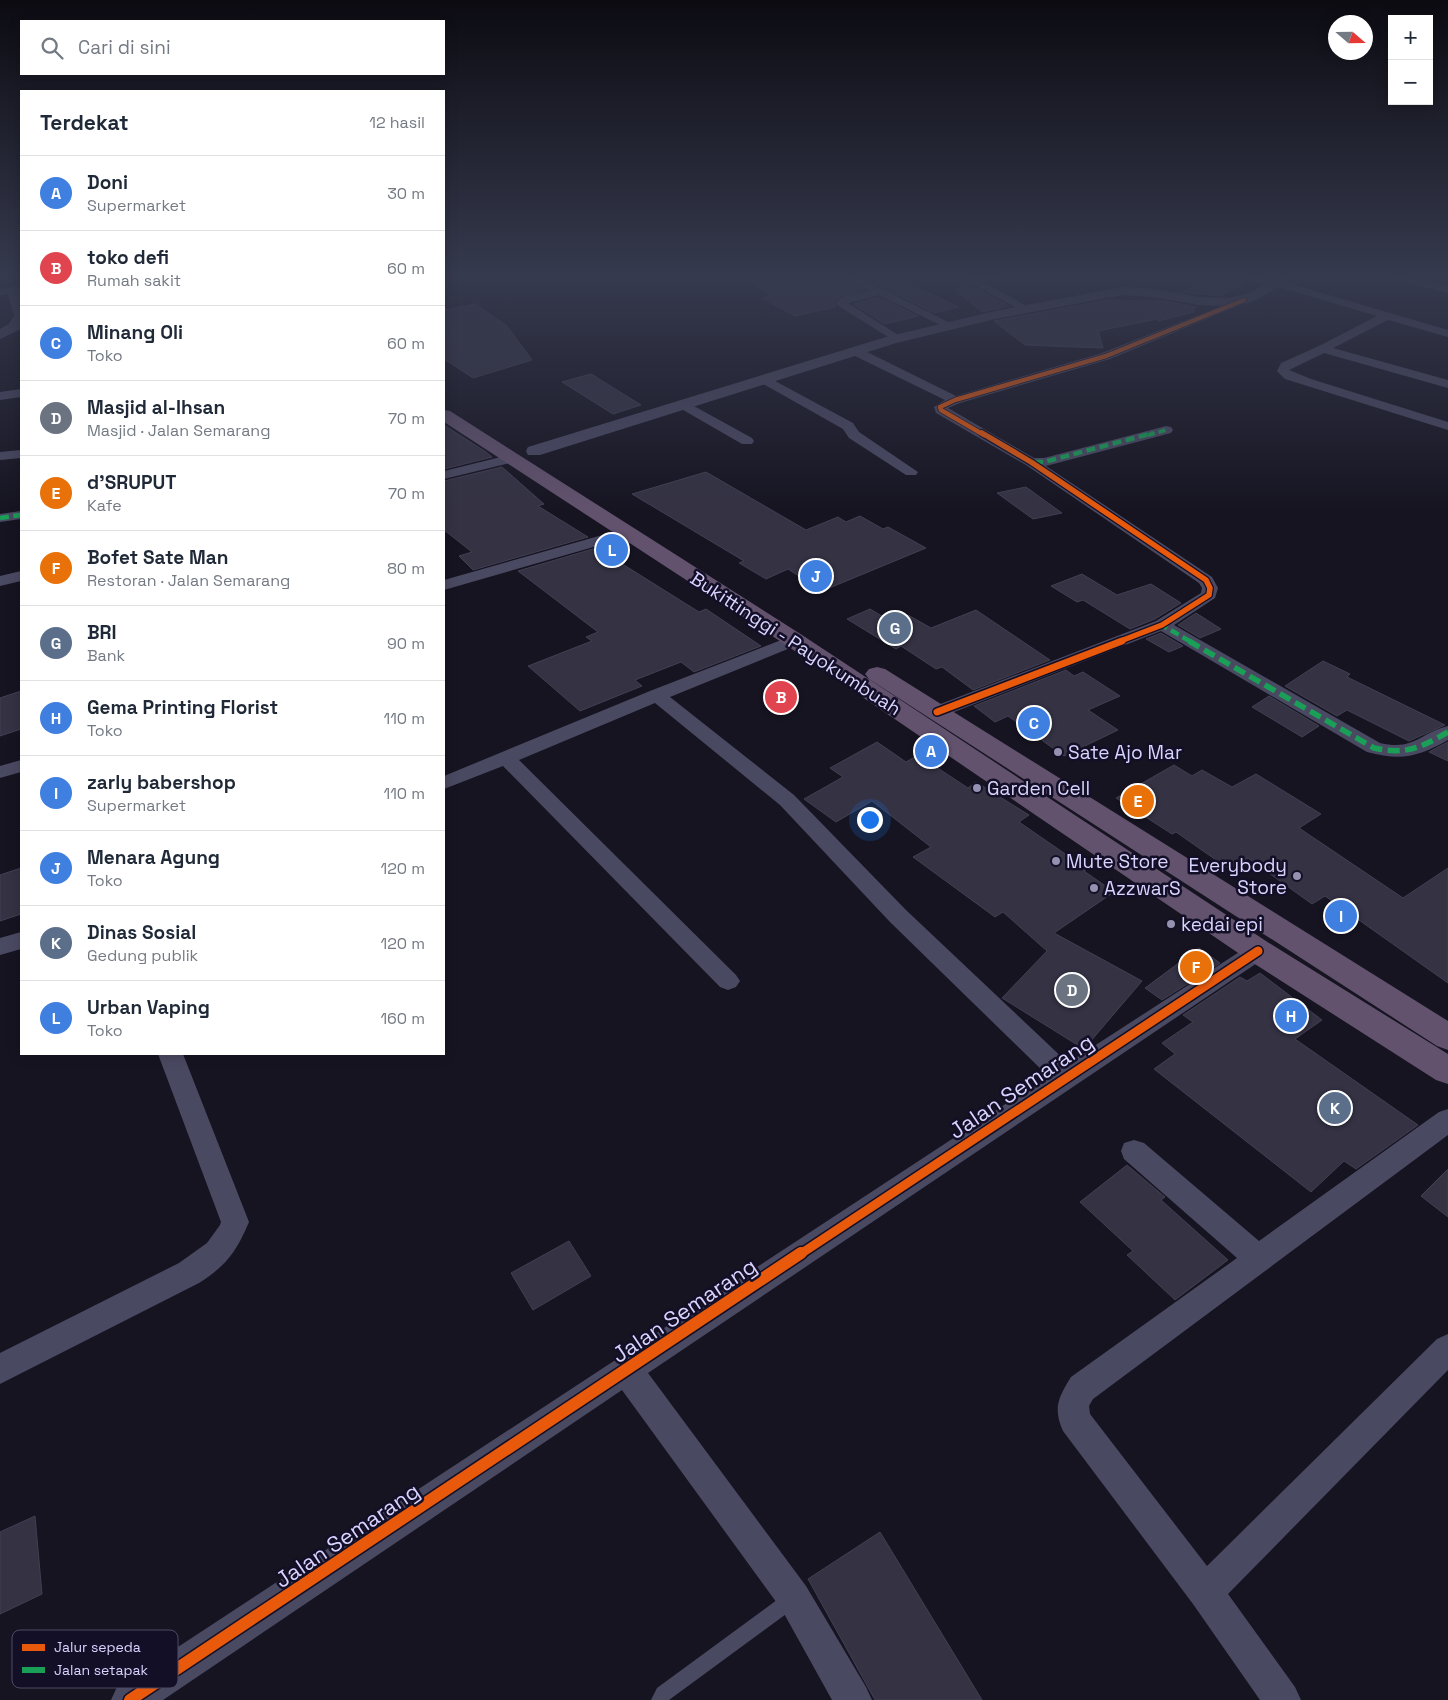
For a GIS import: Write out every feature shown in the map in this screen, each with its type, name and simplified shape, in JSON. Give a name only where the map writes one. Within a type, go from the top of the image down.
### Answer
[{"type":"highway","name":"Bukittinggi - Payokumbuah","points":[[445,395],[627,533],[794,640],[1258,951],[1448,1071]]},
{"type":"highway","name":"Bukittinggi - Payokumbuah","points":[[445,416],[524,455],[640,523],[1448,1037]]},
{"type":"street","points":[[445,475],[524,455],[847,353]]},
{"type":"street","points":[[860,353],[955,400]]},
{"type":"street","points":[[937,712],[1162,625],[1209,595],[1210,588],[1206,580],[1031,462],[941,410],[940,407],[955,400],[1113,353]]},
{"type":"street","points":[[1312,353],[1285,366],[1283,371],[1289,376],[1448,426]]},
{"type":"street","points":[[1338,353],[1448,384]]},
{"type":"street","points":[[764,379],[848,426],[854,435],[911,472]]},
{"type":"street","points":[[0,396],[20,393]]},
{"type":"street","points":[[683,404],[747,441]]},
{"type":"street","points":[[1031,462],[1044,462],[1166,430]]},
{"type":"street","points":[[0,456],[20,454]]},
{"type":"street","points":[[0,518],[20,515]]},
{"type":"street","points":[[445,586],[627,533]]},
{"type":"street","points":[[0,581],[20,576]]},
{"type":"street","points":[[1162,625],[1374,748],[1392,752],[1407,752],[1448,732]]},
{"type":"street","points":[[445,783],[794,640]]},
{"type":"street","points":[[656,696],[787,800],[898,916],[1066,1076]]},
{"type":"street","points":[[506,758],[728,981]]},
{"type":"street","points":[[0,772],[20,766]]},
{"type":"street","points":[[0,947],[20,940]]},
{"type":"street","name":"Jalan Semarang","points":[[178,1668],[1066,1076],[1258,951]]},
{"type":"street","points":[[0,1369],[189,1273],[214,1258],[228,1238],[235,1222],[170,1055]]},
{"type":"street","points":[[1282,1700],[1205,1592],[1074,1420],[1072,1403],[1082,1388],[1448,1120]]},
{"type":"street","points":[[1134,1152],[1258,1258]]},
{"type":"street","points":[[1205,1592],[1448,1349]]},
{"type":"street","points":[[627,1370],[794,1598],[853,1700]]},
{"type":"street","name":"Jalan Semarang","points":[[130,1700],[148,1688]]},
{"type":"lane","points":[[660,1700],[663,1694],[794,1598]]},
{"type":"building","points":[[445,353],[527,353],[532,360],[473,378],[445,360]]},
{"type":"building","points":[[591,374],[641,405],[613,414],[562,382]]},
{"type":"building","points":[[445,426],[486,452],[492,457],[445,469]]},
{"type":"building","points":[[502,467],[544,504],[538,506],[588,537],[473,570],[459,556],[472,552],[445,531],[445,481]]},
{"type":"building","points":[[706,472],[806,530],[838,517],[846,522],[860,516],[883,529],[888,527],[926,548],[822,591],[788,569],[766,579],[739,563],[744,561],[632,494]]},
{"type":"building","points":[[1026,487],[1062,513],[1033,519],[997,493]]},
{"type":"building","points":[[603,546],[612,554],[608,555],[699,612],[706,609],[761,646],[694,672],[681,662],[635,680],[642,686],[580,711],[528,666],[592,641],[586,637],[598,632],[518,571]]},
{"type":"building","points":[[1082,574],[1117,595],[1151,584],[1181,603],[1155,619],[1130,629],[1083,600],[1077,602],[1051,586]]},
{"type":"building","points":[[870,609],[892,622],[908,615],[931,628],[976,610],[1050,660],[973,690],[942,667],[936,669],[901,646],[896,649],[847,619]]},
{"type":"building","points":[[1196,613],[1221,629],[1200,638],[1178,625]]},
{"type":"building","points":[[1161,633],[1183,646],[1169,652],[1146,639]]},
{"type":"building","points":[[1323,661],[1350,674],[1347,677],[1445,725],[1409,741],[1347,710],[1337,716],[1285,686]]},
{"type":"building","points":[[1066,670],[1074,676],[1083,672],[1120,696],[1088,710],[1118,730],[1064,756],[1008,716],[995,722],[974,706]]},
{"type":"building","points":[[20,691],[20,729],[0,736],[0,698]]},
{"type":"building","points":[[1269,696],[1319,726],[1302,737],[1252,707]]},
{"type":"building","points":[[877,742],[906,762],[918,755],[968,788],[976,782],[1029,815],[1019,822],[1087,869],[1084,871],[1114,892],[1054,933],[1142,981],[1084,1049],[1002,998],[1047,951],[1003,912],[995,917],[913,857],[931,847],[872,801],[836,822],[804,799],[843,777],[830,768]]},
{"type":"building","points":[[1448,742],[1448,761],[1429,752],[1438,747]]},
{"type":"building","points":[[1174,765],[1192,776],[1202,770],[1232,787],[1256,774],[1321,814],[1299,828],[1403,898],[1448,868],[1448,983],[1325,896],[1312,904],[1248,858],[1229,869],[1176,832],[1172,834],[1116,798]]},
{"type":"building","points":[[20,868],[20,914],[0,921],[0,875]]},
{"type":"building","points":[[1199,948],[1220,963],[1162,1000],[1145,988]]},
{"type":"building","points":[[1260,973],[1322,1020],[1295,1039],[1418,1125],[1356,1169],[1344,1161],[1311,1192],[1154,1069],[1175,1054],[1162,1043],[1193,1022],[1183,1015],[1240,977],[1247,981]]},
{"type":"building","points":[[1127,1165],[1165,1197],[1161,1200],[1228,1260],[1175,1300],[1127,1255],[1133,1251],[1080,1202]]},
{"type":"building","points":[[1448,1169],[1448,1217],[1421,1196]]},
{"type":"building","points":[[569,1241],[591,1276],[533,1310],[511,1273]]},
{"type":"building","points":[[35,1516],[42,1594],[0,1614],[0,1532]]},
{"type":"building","points":[[880,1532],[982,1700],[875,1700],[808,1579]]},
{"type":"marked path","points":[[1034,462],[1044,462],[1166,430]]},
{"type":"marked path","points":[[0,518],[20,515]]},
{"type":"marked path","points":[[1159,626],[1162,625],[1374,748],[1396,752],[1412,750],[1448,732]]},
{"type":"cycle path","points":[[937,712],[1162,625],[1209,595],[1210,588],[1206,580],[1031,462],[941,410],[940,407],[955,400],[1113,353]]},
{"type":"cycle path","points":[[178,1668],[1258,951]]},
{"type":"cycle path","points":[[130,1700],[148,1688]]},
{"type":"place","name":"Urban Vaping","points":[[612,550]]},
{"type":"place","name":"Menara Agung","points":[[816,576]]},
{"type":"place","name":"BRI","points":[[895,628]]},
{"type":"place","name":"toko defi","points":[[781,697]]},
{"type":"place","name":"Minang Oli","points":[[1034,723]]},
{"type":"place","name":"Doni","points":[[931,751]]},
{"type":"place","name":"Sate Ajo Mar","points":[[1058,752]]},
{"type":"place","name":"Garden Cell","points":[[977,788]]},
{"type":"place","name":"d'SRUPUT","points":[[1138,801]]},
{"type":"place","name":"Mute Store","points":[[1056,861]]},
{"type":"place","name":"Everybody Store","points":[[1297,876]]},
{"type":"place","name":"AzzwarS","points":[[1094,888]]},
{"type":"place","name":"zarly babershop","points":[[1341,916]]},
{"type":"place","name":"kedai epi","points":[[1171,924]]},
{"type":"place","name":"Bofet Sate Man","points":[[1196,967]]},
{"type":"place","name":"Masjid al-Ihsan","points":[[1072,990]]},
{"type":"place","name":"Gema Printing Florist","points":[[1291,1016]]},
{"type":"place","name":"Dinas Sosial","points":[[1335,1108]]}]
